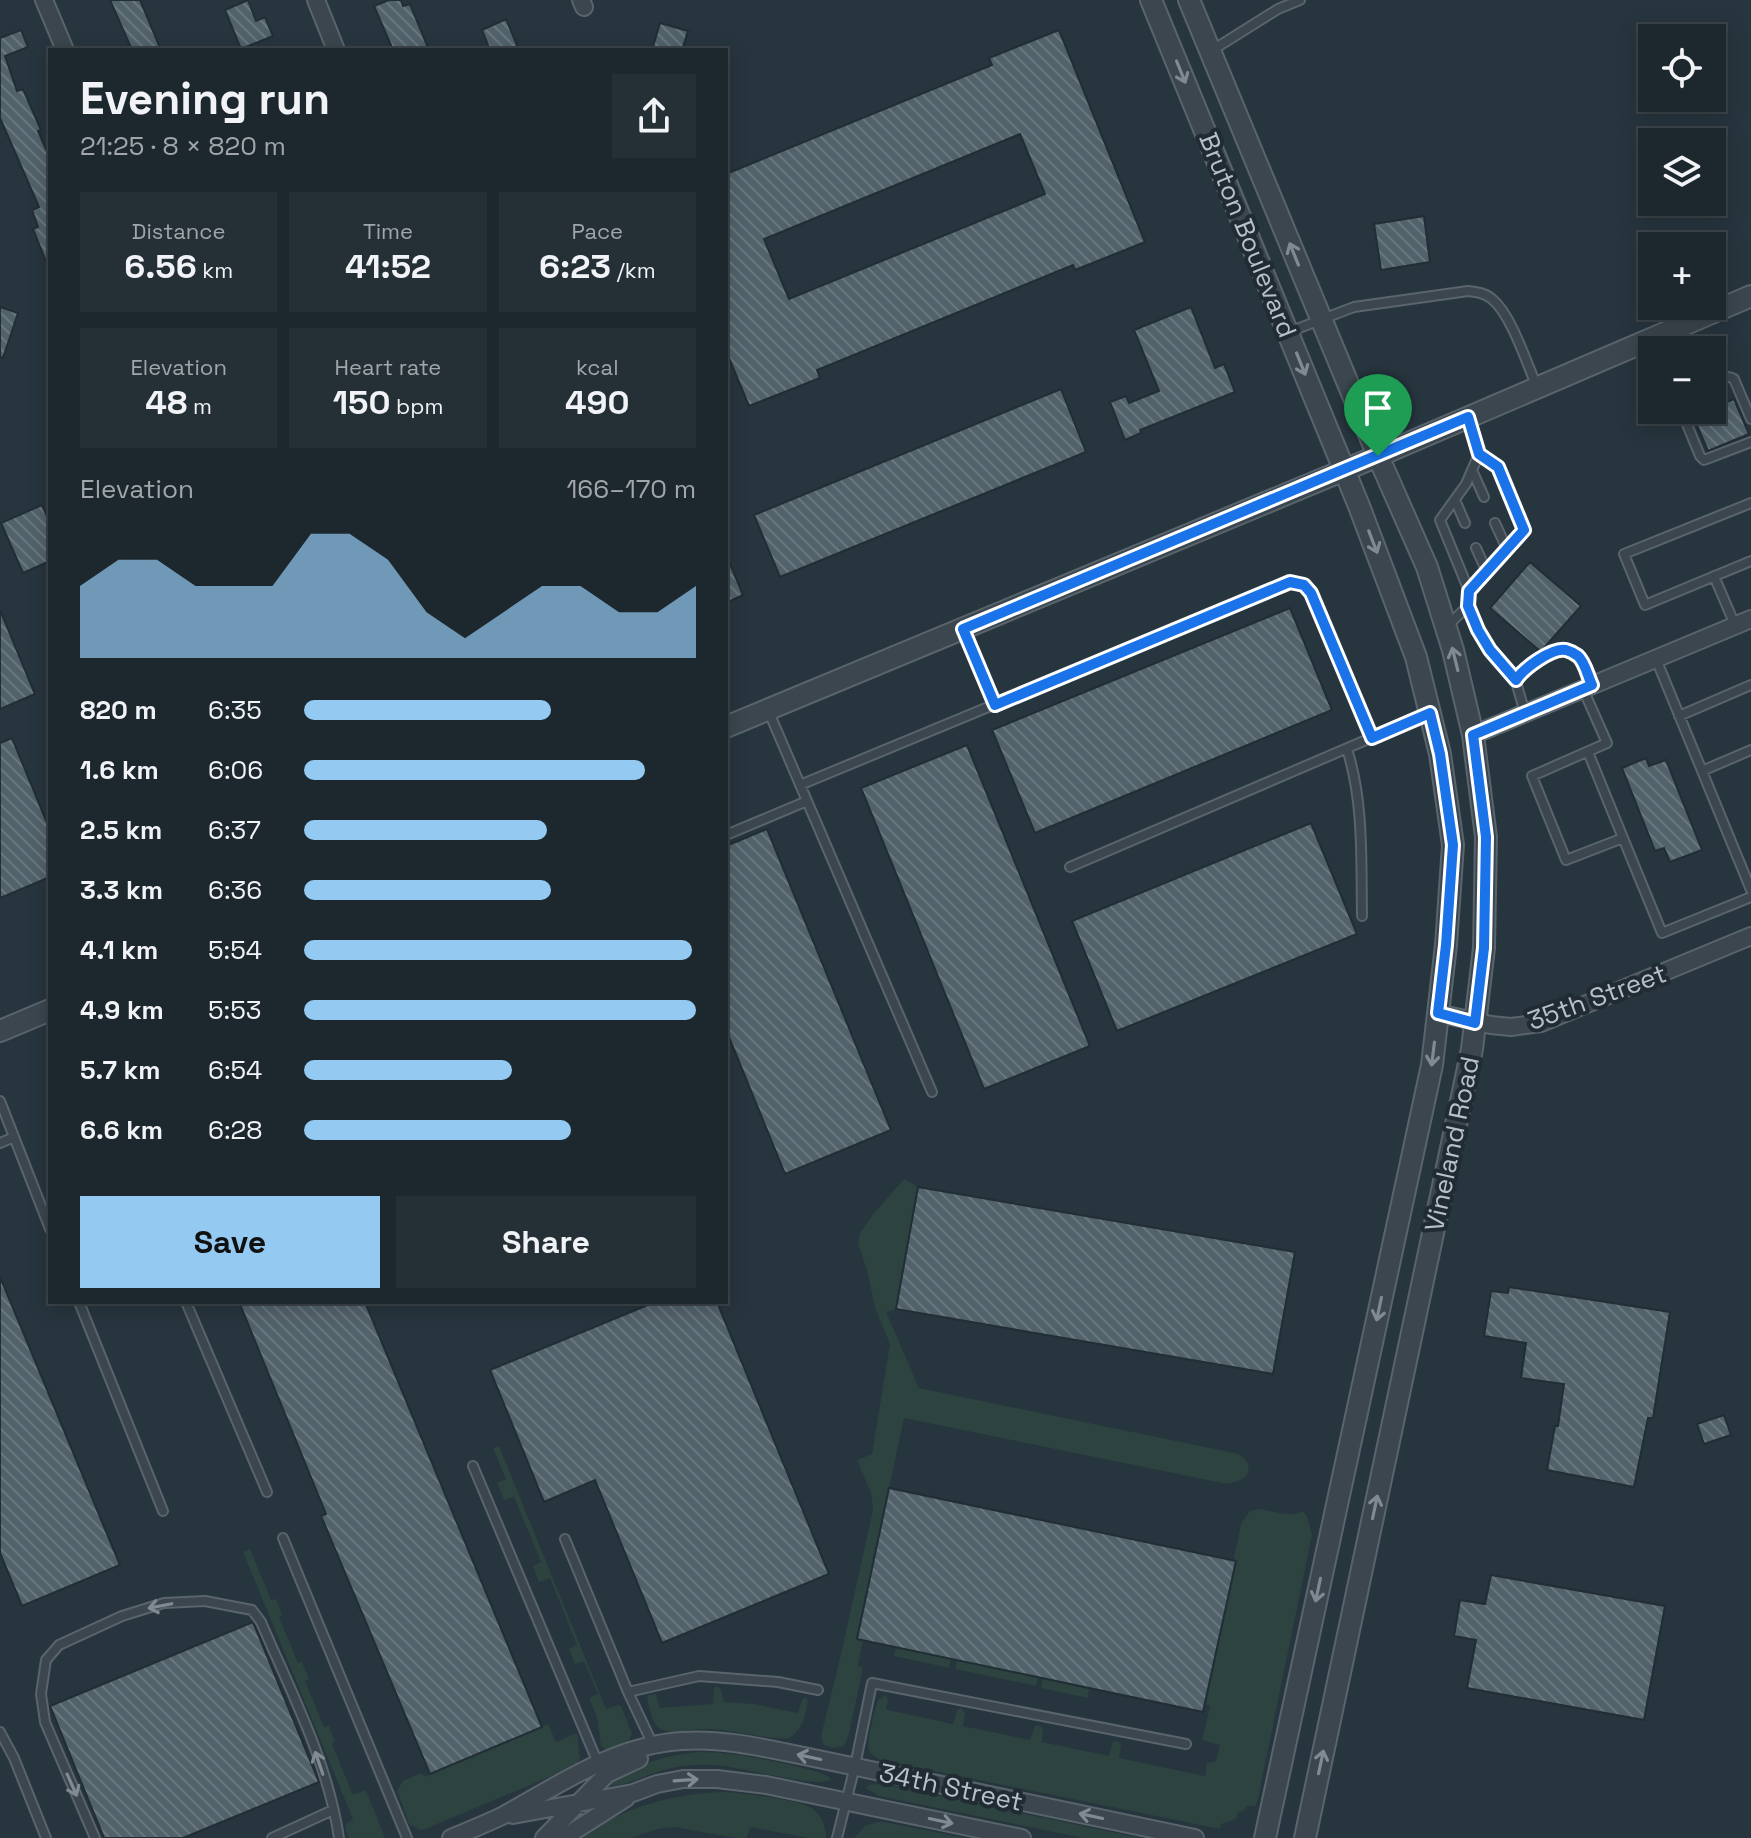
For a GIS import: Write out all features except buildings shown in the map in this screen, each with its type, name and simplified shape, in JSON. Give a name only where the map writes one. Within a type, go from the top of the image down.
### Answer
[{"type":"street","points":[[44,0],[64,48]]},
{"type":"street","points":[[316,0],[335,48]]},
{"type":"street","name":"Bruton Boulevard","points":[[1151,0],[1344,469]]},
{"type":"street","name":"Bruton Boulevard","points":[[1189,0],[1378,456]]},
{"type":"street","points":[[728,726],[1378,456],[1751,296]]},
{"type":"street","name":"Vineland Road","points":[[1305,1838],[1465,1083],[1484,948],[1486,837],[1473,735],[1453,650],[1427,567],[1378,456]]},
{"type":"street","name":"Vineland Road","points":[[1265,1838],[1432,1065],[1446,945],[1453,845],[1440,754],[1416,657],[1344,469]]},
{"type":"street","points":[[1473,735],[1743,623]]},
{"type":"street","name":"35th Street","points":[[1438,1013],[1475,1023],[1511,1027],[1541,1023],[1751,936]]},
{"type":"street","points":[[0,1031],[48,1011]]},
{"type":"street","name":"34th Street","points":[[544,1838],[607,1774],[650,1755],[696,1746],[706,1740]]},
{"type":"street","name":"34th Street","points":[[451,1838],[500,1817],[596,1764],[653,1745],[706,1740],[762,1747],[1195,1838]]},
{"type":"street","name":"34th Street","points":[[500,1817],[633,1793],[683,1779],[717,1779],[846,1800],[1022,1838]]},
{"type":"street","points":[[563,1838],[633,1793]]},
{"type":"lane","points":[[1210,51],[1277,4],[1300,0]]},
{"type":"lane","points":[[1288,333],[1354,307],[1468,291],[1480,293],[1492,299],[1503,311],[1537,387]]},
{"type":"lane","points":[[1679,327],[1683,336]]},
{"type":"lane","points":[[1726,377],[1734,379],[1751,419]]},
{"type":"lane","points":[[1468,417],[1479,454],[1498,467],[1524,530],[1469,591]]},
{"type":"lane","points":[[1687,424],[1704,460],[1751,442]]},
{"type":"lane","points":[[1479,454],[1466,484],[1440,520],[1469,591],[1468,606],[1478,630],[1490,650],[1516,680],[1525,714]]},
{"type":"lane","points":[[1472,470],[1484,497]]},
{"type":"lane","points":[[1455,500],[1465,523]]},
{"type":"lane","points":[[1751,503],[1624,554],[1645,605],[1751,561]]},
{"type":"lane","points":[[1495,523],[1507,549]]},
{"type":"lane","points":[[1476,548],[1487,572]]},
{"type":"lane","points":[[1714,576],[1743,623]]},
{"type":"lane","points":[[800,785],[1290,582],[1304,585],[1311,593],[1372,738]]},
{"type":"lane","points":[[1446,628],[1468,606]]},
{"type":"lane","points":[[963,629],[995,705]]},
{"type":"lane","points":[[1516,680],[1543,657],[1558,651],[1567,650],[1580,657],[1607,743],[1532,776],[1566,860],[1623,838]]},
{"type":"lane","points":[[1656,659],[1751,890]]},
{"type":"lane","points":[[1679,716],[1751,685]]},
{"type":"lane","points":[[768,710],[932,1092]]},
{"type":"lane","points":[[1070,867],[1430,713]]},
{"type":"lane","points":[[1347,749],[1359,802],[1362,916]]},
{"type":"lane","points":[[1702,771],[1751,750]]},
{"type":"lane","points":[[1588,752],[1662,933],[1751,897]]},
{"type":"lane","points":[[728,834],[807,801]]},
{"type":"lane","points":[[0,1101],[48,1224]]},
{"type":"lane","points":[[0,1143],[14,1137]]},
{"type":"lane","points":[[80,1304],[163,1511]]},
{"type":"lane","points":[[187,1304],[267,1492]]},
{"type":"lane","points":[[473,1466],[596,1764]]},
{"type":"lane","points":[[283,1538],[407,1838]]},
{"type":"lane","points":[[565,1539],[653,1745]]},
{"type":"lane","points":[[95,1838],[45,1722],[41,1694],[46,1660],[59,1645],[122,1616],[164,1603],[205,1601],[252,1610],[261,1622],[320,1761],[339,1838]]},
{"type":"lane","points":[[628,1692],[699,1676],[778,1682],[818,1690]]},
{"type":"lane","points":[[837,1838],[872,1683],[1186,1744]]},
{"type":"lane","points":[[0,1732],[14,1758],[46,1838]]},
{"type":"lane","points":[[272,1838],[333,1810]]},
{"type":"green space","points":[[904,1179],[918,1187],[896,1309],[886,1312],[919,1388],[1239,1454],[1249,1469],[1245,1477],[1227,1484],[904,1418],[857,1639],[863,1640],[858,1666],[863,1668],[849,1734],[844,1746],[833,1748],[824,1745],[821,1737],[873,1510],[871,1493],[857,1460],[872,1454],[890,1344],[875,1308],[858,1244],[860,1233]]},
{"type":"green space","points":[[499,1446],[606,1709],[621,1706],[632,1733],[628,1744],[608,1751],[601,1746],[597,1717],[589,1698],[598,1694],[584,1661],[575,1664],[569,1649],[577,1645],[550,1578],[539,1582],[533,1566],[541,1562],[514,1497],[504,1500],[497,1483],[506,1479],[493,1448]]},
{"type":"green space","points":[[1257,1509],[1287,1514],[1303,1511],[1312,1535],[1258,1798],[1255,1807],[1247,1805],[1244,1811],[1238,1812],[1236,1819],[1221,1824],[1220,1829],[880,1760],[870,1752],[868,1745],[878,1700],[886,1695],[888,1710],[953,1724],[957,1710],[962,1708],[965,1713],[963,1726],[1030,1740],[1038,1725],[1043,1728],[1042,1742],[1109,1756],[1113,1742],[1117,1741],[1121,1745],[1119,1758],[1205,1776],[1207,1763],[1216,1761],[1220,1745],[1202,1740],[1210,1706],[1205,1704],[1236,1562],[1234,1558],[1241,1524],[1250,1511]]},
{"type":"green space","points":[[250,1549],[271,1600],[276,1599],[282,1615],[279,1617],[298,1663],[302,1662],[309,1679],[305,1681],[324,1727],[329,1726],[335,1742],[332,1744],[353,1795],[366,1790],[385,1838],[349,1838],[346,1824],[353,1819],[243,1552]]},
{"type":"green space","points":[[896,1647],[951,1659],[949,1668],[894,1656]]},
{"type":"green space","points":[[957,1660],[1038,1677],[1036,1686],[955,1669]]},
{"type":"green space","points":[[1043,1679],[1089,1689],[1088,1698],[1041,1688]]},
{"type":"green space","points":[[717,1686],[724,1702],[754,1704],[798,1713],[805,1697],[808,1700],[806,1712],[796,1732],[787,1739],[712,1729],[667,1731],[654,1721],[648,1695],[656,1694],[660,1708],[713,1704],[714,1688]]},
{"type":"green space","points":[[548,1724],[556,1742],[577,1733],[580,1759],[576,1766],[425,1829],[420,1830],[409,1824],[397,1791],[403,1781],[422,1773],[424,1777]]},
{"type":"green space","points":[[699,1752],[732,1754],[787,1764],[819,1773],[831,1780],[808,1781],[725,1766],[699,1765],[671,1768],[627,1783],[609,1785],[609,1781],[641,1765]]},
{"type":"green space","points":[[877,1784],[1140,1838],[1083,1838],[879,1796],[866,1788]]},
{"type":"green space","points":[[723,1792],[806,1805],[821,1818],[826,1838],[808,1838],[750,1827],[747,1838],[736,1838],[674,1827],[632,1838],[580,1838],[613,1818],[648,1804]]},
{"type":"green space","points":[[878,1822],[964,1838],[854,1838],[865,1826]]},
{"type":"route","points":[[1468,417],[1479,454],[1498,467],[1524,530],[1469,591],[1468,606],[1478,630],[1490,650],[1516,680],[1543,657],[1567,650],[1580,657],[1592,685],[1473,735],[1486,837],[1484,948],[1475,1023],[1438,1013],[1453,845],[1440,754],[1430,713],[1372,738],[1311,593],[1304,585],[1290,582],[995,705],[963,629],[1378,456],[1468,417]]}]
